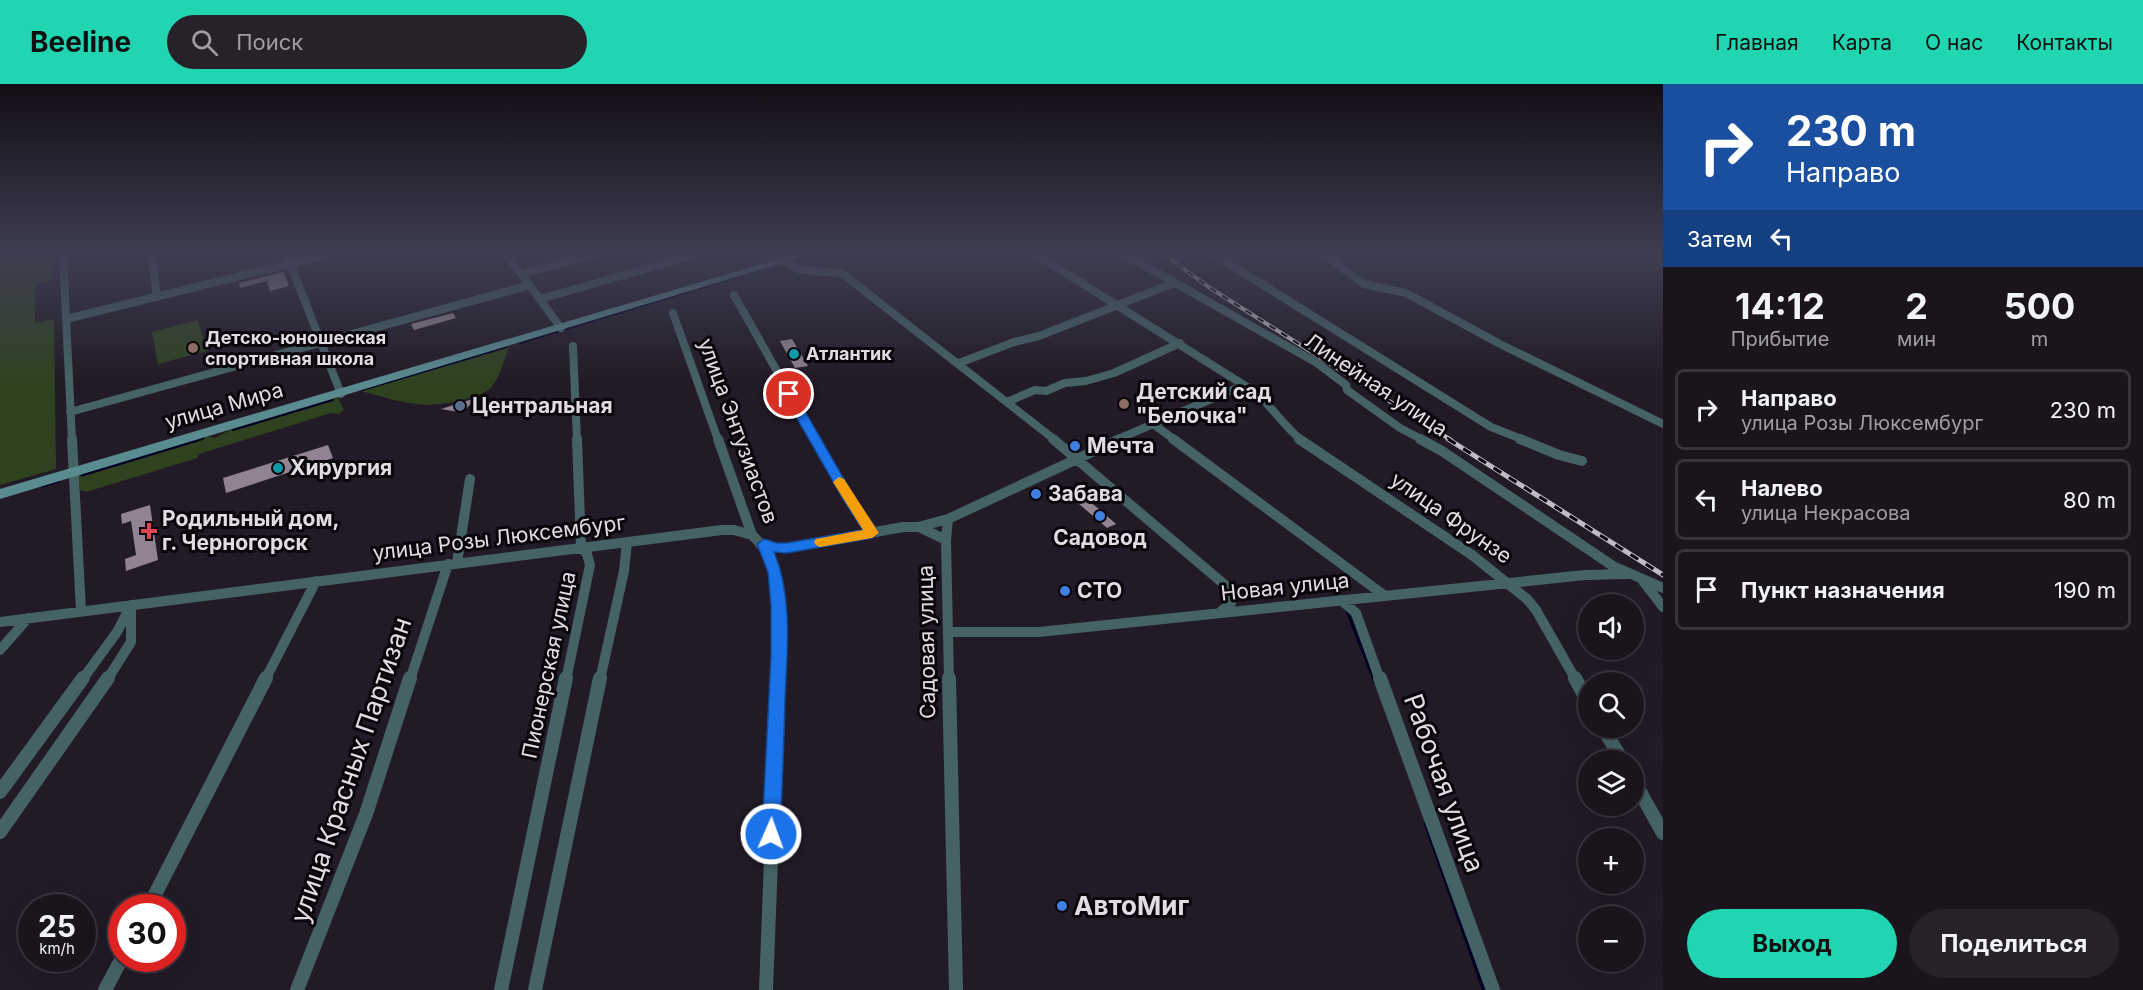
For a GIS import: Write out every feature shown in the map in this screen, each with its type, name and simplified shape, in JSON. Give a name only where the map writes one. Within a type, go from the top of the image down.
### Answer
[{"type":"main road","name":"улица Мира","points":[[0,494],[341,394],[658,297]]},
{"type":"street","points":[[65,297],[81,611]]},
{"type":"street","points":[[66,319],[156,297]]},
{"type":"street","points":[[303,297],[341,394]]},
{"type":"street","points":[[70,412],[485,297]]},
{"type":"street","points":[[546,297],[540,299],[561,328]]},
{"type":"street","points":[[735,297],[851,502],[872,533]]},
{"type":"street","points":[[873,297],[1007,402],[1225,585],[1231,603],[1227,609],[1217,614]]},
{"type":"street","name":"улица Фрунзе","points":[[1105,297],[1260,395],[1290,431],[1305,444],[1472,555],[1507,583],[1536,610],[1578,684]]},
{"type":"street","points":[[959,363],[1014,342],[1039,336],[1138,297]]},
{"type":"street","name":"Линейная улица","points":[[1200,297],[1317,363],[1346,385],[1347,390],[1400,428],[1442,452],[1627,574],[1663,588]]},
{"type":"street","points":[[1283,297],[1491,427],[1524,439],[1561,457],[1582,461]]},
{"type":"street","points":[[1414,297],[1502,345],[1663,424]]},
{"type":"street","name":"улица Энтузиастов","points":[[673,312],[752,535],[764,544],[775,572],[779,616],[766,990]]},
{"type":"street","points":[[1007,402],[1035,390],[1046,390],[1065,383],[1086,381],[1114,373],[1180,343]]},
{"type":"street","name":"Пионерская улица","points":[[501,990],[572,645],[585,598],[590,565],[587,554],[581,548],[573,346]]},
{"type":"street","points":[[764,544],[776,548],[787,548],[918,527],[948,519],[1153,424],[1244,385]]},
{"type":"street","points":[[1153,424],[1385,596]]},
{"type":"street","name":"улица Красных Партизан","points":[[297,990],[366,814],[452,563],[470,479]]},
{"type":"street","name":"Садовая улица","points":[[948,519],[946,540],[956,990]]},
{"type":"street","points":[[918,527],[946,540]]},
{"type":"street","name":"улица Розы Люксембург","points":[[0,622],[723,530],[752,535]]},
{"type":"street","points":[[535,990],[571,812],[624,572],[627,542]]},
{"type":"street","name":"Новая улица","points":[[948,632],[1039,632],[1585,575],[1627,574]]},
{"type":"street","points":[[1643,580],[1663,607]]},
{"type":"street","points":[[155,894],[316,581]]},
{"type":"street","name":"Рабочая улица","points":[[1341,600],[1356,613],[1493,990]]},
{"type":"street","points":[[0,792],[117,632],[131,604]]},
{"type":"street","points":[[0,832],[99,693],[131,642],[131,604]]},
{"type":"street","points":[[0,650],[28,618]]},
{"type":"street","points":[[1644,799],[1663,833]]},
{"type":"street","points":[[105,990],[115,972]]},
{"type":"green space","points":[[0,297],[35,297],[35,323],[54,319],[56,469],[0,485]]},
{"type":"green space","points":[[198,320],[207,351],[158,364],[152,332]]},
{"type":"green space","points":[[509,347],[498,377],[491,388],[469,398],[427,405],[403,402],[361,391]]},
{"type":"green space","points":[[338,398],[344,410],[339,414],[331,413],[86,492],[80,490],[79,475],[207,436],[215,438],[230,430]]},
{"type":"building","points":[[453,313],[456,318],[414,330],[411,324]]},
{"type":"building","name":"Атлантик","points":[[792,339],[808,366],[795,368],[780,341]]},
{"type":"building","name":"Центральная","points":[[476,398],[465,410],[459,412],[441,409]]},
{"type":"building","name":"Хирургия","points":[[328,445],[333,458],[226,493],[223,478]]},
{"type":"building","name":"Садовод","points":[[1080,494],[1116,524],[1107,528],[1072,498]]},
{"type":"building","name":"Родильный дом, г. Черногорск","points":[[150,505],[158,560],[126,571],[125,559],[136,555],[131,521],[122,524],[121,514]]},
{"type":"waterway","points":[[520,343],[672,297]]},
{"type":"waterway","points":[[362,390],[507,347]]},
{"type":"waterway","points":[[233,430],[333,400]]},
{"type":"waterway","points":[[196,440],[204,438]]},
{"type":"waterway","points":[[82,475],[201,439]]},
{"type":"waterway","points":[[42,486],[59,481]]},
{"type":"waterway","points":[[1347,611],[1374,680]]},
{"type":"waterway","points":[[1374,678],[1375,682]]},
{"type":"waterway","points":[[1426,824],[1484,990]]},
{"type":"railway","points":[[1225,297],[1451,440]]},
{"type":"railway","points":[[1448,439],[1663,575]]},
{"type":"slow traffic","points":[[820,542],[872,533],[839,482]]},
{"type":"place","name":"Детско-юношеская спортивная школа","points":[[193,348]]},
{"type":"place","name":"Атлантик","points":[[794,354]]},
{"type":"place","name":"Детский сад \"Белочка\"","points":[[1124,404]]},
{"type":"place","name":"Центральная","points":[[460,406]]},
{"type":"place","name":"Мечта","points":[[1075,446]]},
{"type":"place","name":"Хирургия","points":[[278,468]]},
{"type":"place","name":"Забава","points":[[1036,494]]},
{"type":"place","name":"Садовод","points":[[1100,516]]},
{"type":"place","name":"Родильный дом, г. Черногорск","points":[[149,531]]},
{"type":"place","name":"СТО","points":[[1065,591]]},
{"type":"place","name":"АвтоМиг","points":[[1062,906]]},
{"type":"route","points":[[771,834],[779,657],[779,605],[775,572],[764,544],[776,548],[787,548],[872,533],[851,502],[789,394]]}]
